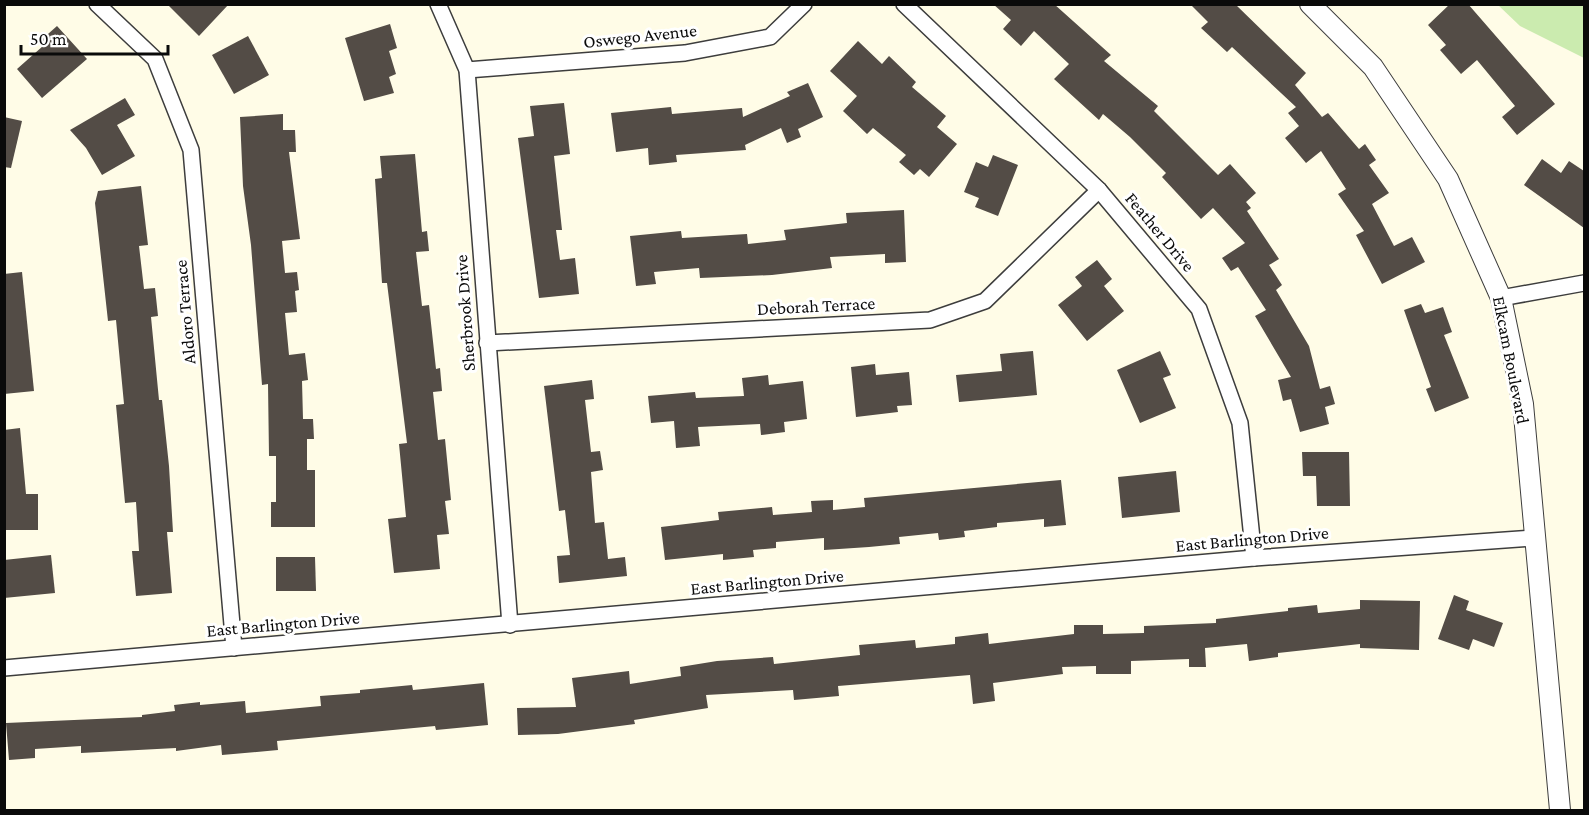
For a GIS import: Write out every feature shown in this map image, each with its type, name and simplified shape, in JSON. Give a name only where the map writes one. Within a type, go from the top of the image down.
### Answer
[{"type":"street","name":"Aldoro Terrace","points":[[97,4],[155,59],[191,150],[234,648]]},
{"type":"street","name":"Sherbrook Drive","points":[[438,4],[467,70],[510,625]]},
{"type":"street","name":"Oswego Avenue","points":[[467,70],[685,53],[770,37],[804,4]]},
{"type":"street","name":"Feather Drive","points":[[904,4],[1099,190],[1199,309],[1240,423],[1254,558]]},
{"type":"street","name":"Elkcam Boulevard","points":[[1310,4],[1373,67],[1442,170],[1501,298],[1523,404],[1560,810]]},
{"type":"street","name":"Deborah Terrace","points":[[487,343],[930,320],[985,302],[1099,190]]},
{"type":"street","points":[[1501,298],[1584,283]]},
{"type":"street","name":"East Barlington Drive","points":[[4,668],[1254,558],[1534,538]]},
{"type":"green space","points":[[1498,5],[1584,5],[1584,58],[1520,26]]},
{"type":"building","points":[[167,4],[229,4],[199,36]]},
{"type":"building","points":[[993,4],[1054,4],[1111,55],[1104,61],[1158,106],[1154,111],[1218,175],[1230,164],[1256,193],[1246,202],[1251,208],[1247,211],[1279,259],[1269,265],[1282,285],[1276,290],[1309,346],[1320,389],[1330,386],[1335,404],[1325,407],[1329,424],[1300,432],[1291,399],[1283,401],[1278,380],[1291,377],[1255,316],[1266,310],[1238,267],[1231,271],[1222,258],[1245,243],[1213,208],[1201,219],[1162,177],[1166,173],[1130,137],[1103,114],[1099,120],[1054,79],[1069,64],[1034,31],[1021,46],[1003,29],[1011,20]]},
{"type":"building","points":[[1190,4],[1235,4],[1306,73],[1295,85],[1322,117],[1328,113],[1359,149],[1365,144],[1376,160],[1369,165],[1389,193],[1372,204],[1394,246],[1412,237],[1425,262],[1382,284],[1356,235],[1364,231],[1338,194],[1346,189],[1321,151],[1306,163],[1285,138],[1299,126],[1288,113],[1296,107],[1232,47],[1227,52],[1201,28],[1208,22]]},
{"type":"building","points":[[1450,4],[1468,4],[1555,104],[1517,135],[1502,117],[1515,106],[1477,60],[1461,74],[1440,50],[1446,45],[1428,25]]},
{"type":"building","points":[[390,24],[397,48],[389,51],[396,74],[389,77],[394,93],[364,101],[345,38]]},
{"type":"building","points":[[57,26],[87,59],[42,98],[17,69],[43,46],[39,42]]},
{"type":"building","points":[[248,36],[269,75],[234,94],[212,55]]},
{"type":"building","points":[[858,41],[882,64],[889,56],[916,82],[912,87],[946,116],[937,127],[957,144],[929,177],[920,169],[914,175],[899,162],[906,155],[873,128],[867,134],[843,111],[857,96],[830,71]]},
{"type":"building","points":[[808,83],[823,117],[798,129],[801,137],[787,143],[781,128],[745,145],[746,150],[676,155],[677,162],[649,165],[648,148],[616,152],[611,113],[671,107],[672,114],[742,108],[743,117],[790,96],[787,92]]},
{"type":"building","points":[[125,98],[135,115],[117,125],[135,156],[102,175],[86,148],[70,130]]},
{"type":"building","points":[[564,103],[570,154],[554,156],[562,230],[556,230],[560,260],[575,258],[579,294],[539,298],[518,138],[534,136],[530,106]]},
{"type":"building","points":[[283,114],[283,130],[295,130],[296,152],[289,152],[300,239],[282,241],[285,273],[297,272],[299,290],[295,291],[297,312],[285,313],[289,355],[305,353],[308,380],[302,381],[303,419],[313,419],[314,439],[307,439],[307,470],[315,470],[315,527],[271,527],[271,502],[276,502],[276,456],[269,456],[268,384],[262,385],[251,245],[243,186],[240,117]]},
{"type":"building","points":[[4,117],[22,121],[11,168],[4,167]]},
{"type":"building","points":[[415,154],[422,232],[427,231],[429,251],[416,252],[422,306],[429,305],[436,369],[440,368],[442,391],[433,392],[438,440],[445,439],[451,500],[445,501],[449,534],[437,535],[440,569],[394,573],[388,519],[406,517],[399,444],[407,443],[387,283],[382,283],[375,179],[382,178],[380,156]]},
{"type":"building","points":[[993,155],[1018,165],[998,216],[975,207],[979,198],[964,192],[976,162],[988,167]]},
{"type":"building","points":[[1542,159],[1561,173],[1569,161],[1584,171],[1584,228],[1524,185]]},
{"type":"building","points":[[141,186],[148,245],[139,246],[144,289],[155,288],[158,316],[151,317],[159,400],[162,400],[169,466],[173,532],[167,532],[172,593],[136,596],[132,551],[139,551],[136,502],[125,503],[116,405],[124,404],[116,320],[108,321],[95,203],[98,191]]},
{"type":"building","points":[[904,210],[906,262],[885,263],[885,254],[830,257],[832,268],[772,275],[700,278],[699,268],[654,272],[656,284],[636,286],[630,236],[681,231],[682,238],[747,234],[748,244],[786,240],[784,230],[847,223],[846,213]]},
{"type":"building","points":[[1097,260],[1112,279],[1104,286],[1124,311],[1087,341],[1058,305],[1082,286],[1075,277]]},
{"type":"building","points":[[22,272],[34,391],[4,394],[4,274]]},
{"type":"building","points":[[1421,304],[1425,313],[1443,307],[1452,332],[1444,335],[1469,398],[1435,412],[1426,389],[1431,387],[1404,310]]},
{"type":"building","points":[[1033,351],[1037,395],[959,402],[956,375],[1002,371],[1000,354]]},
{"type":"building","points":[[1160,351],[1171,375],[1163,378],[1176,408],[1140,423],[1117,370]]},
{"type":"building","points":[[875,364],[876,375],[909,372],[912,405],[897,406],[898,412],[856,417],[851,367]]},
{"type":"building","points":[[768,375],[769,385],[803,381],[807,419],[784,422],[785,432],[761,435],[760,424],[698,427],[700,446],[676,448],[674,421],[651,423],[648,396],[695,392],[696,398],[744,396],[742,378]]},
{"type":"building","points":[[592,380],[594,399],[585,400],[591,452],[600,451],[603,470],[591,472],[595,523],[604,522],[608,559],[625,557],[627,576],[559,583],[557,556],[570,555],[565,510],[559,511],[544,386]]},
{"type":"building","points":[[20,428],[26,494],[38,494],[38,530],[4,530],[4,430]]},
{"type":"building","points":[[1302,452],[1349,452],[1350,506],[1317,506],[1316,476],[1303,476]]},
{"type":"building","points":[[1176,471],[1180,512],[1122,518],[1118,477]]},
{"type":"building","points":[[1061,480],[1066,525],[1044,527],[1044,519],[997,523],[997,527],[964,531],[965,537],[939,540],[938,533],[899,537],[900,544],[824,550],[824,538],[776,542],[776,548],[753,550],[754,557],[723,560],[723,554],[665,560],[661,527],[719,520],[718,512],[772,507],[773,515],[812,512],[811,501],[833,500],[833,510],[865,507],[864,498]]},
{"type":"building","points":[[51,555],[55,593],[4,598],[4,560]]},
{"type":"building","points":[[276,557],[315,557],[316,591],[276,591]]},
{"type":"building","points":[[1454,595],[1469,601],[1466,610],[1503,623],[1494,647],[1473,639],[1469,650],[1438,639]]},
{"type":"building","points":[[1360,600],[1420,601],[1419,650],[1360,648],[1360,644],[1278,653],[1278,657],[1249,661],[1247,644],[1205,648],[1206,667],[1189,667],[1189,659],[1131,661],[1131,674],[1096,674],[1096,666],[1062,667],[1063,674],[993,683],[995,701],[973,704],[970,675],[838,686],[839,696],[794,700],[793,690],[706,695],[708,708],[634,720],[635,724],[558,734],[518,735],[517,708],[576,707],[572,678],[629,671],[630,684],[681,676],[680,667],[717,661],[773,657],[774,664],[860,655],[859,645],[915,640],[916,648],[955,644],[955,637],[988,633],[989,644],[1074,634],[1074,625],[1103,625],[1103,634],[1144,633],[1144,626],[1216,623],[1216,619],[1288,611],[1288,608],[1317,605],[1318,613],[1360,609]]},
{"type":"building","points":[[484,683],[488,725],[436,730],[435,726],[277,741],[278,750],[222,755],[221,745],[176,751],[176,748],[81,753],[81,746],[35,749],[35,758],[9,760],[6,723],[142,717],[142,715],[175,711],[174,705],[200,702],[200,705],[245,701],[246,713],[321,706],[320,696],[360,693],[360,690],[412,685],[413,690]]}]
